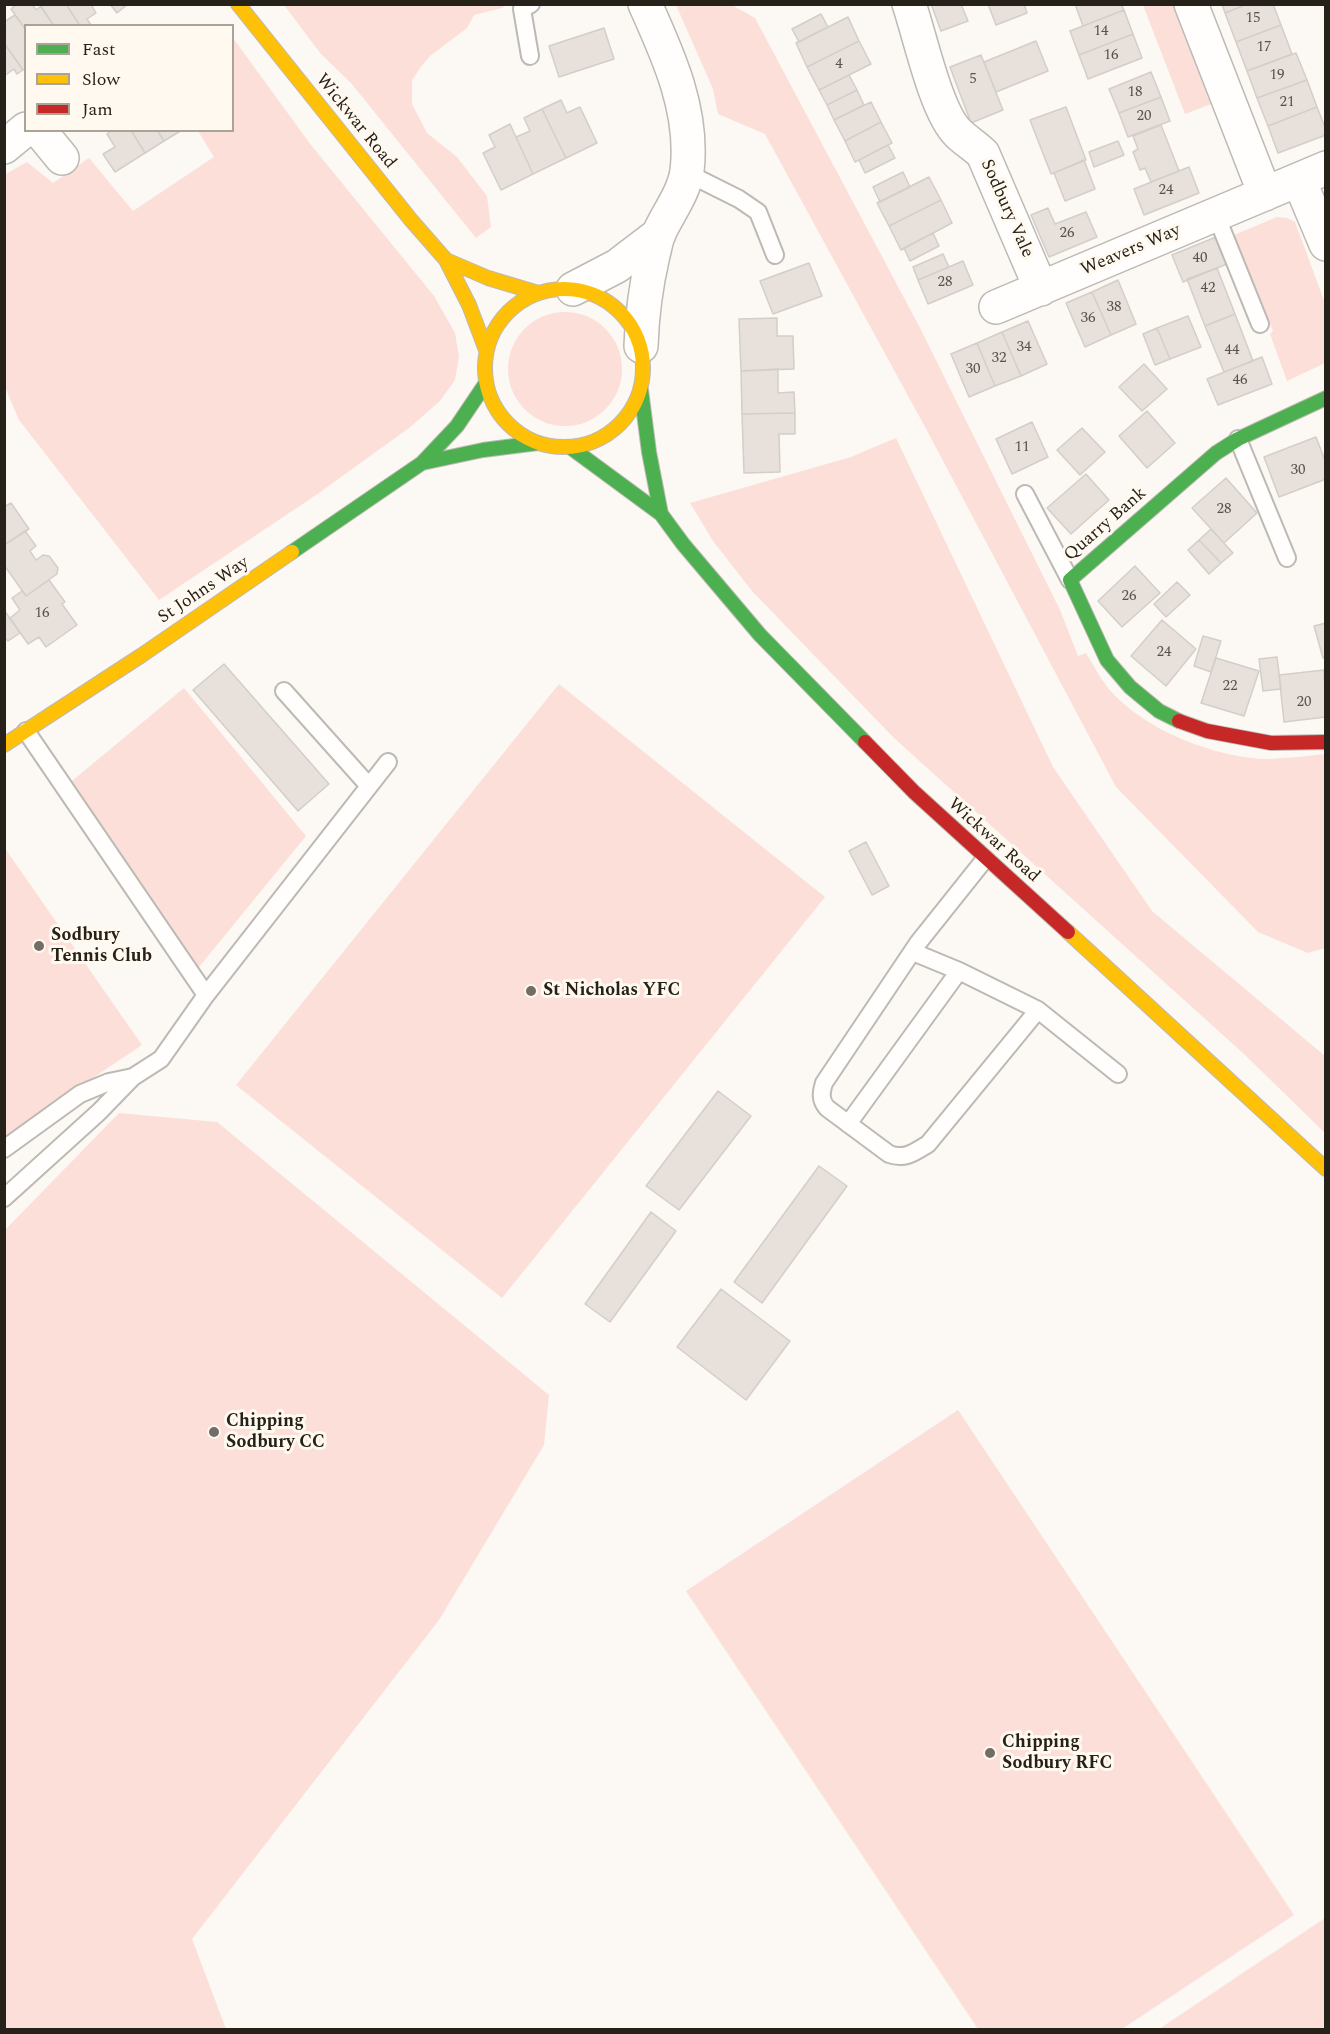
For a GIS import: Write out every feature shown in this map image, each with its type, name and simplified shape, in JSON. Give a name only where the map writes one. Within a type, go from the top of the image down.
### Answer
[{"type":"main road","name":"Wickwar Road","points":[[238,4],[411,220],[446,260],[470,305],[486,350]]},
{"type":"main road","name":"Wickwar Road","points":[[446,260],[488,278],[538,293]]},
{"type":"main road","name":"Wickwar Road","points":[[641,390],[630,413],[612,432],[589,444],[570,447],[538,443],[531,441],[503,419],[491,401],[486,383],[486,350],[507,312],[544,291],[573,289],[595,295],[617,308],[630,323],[641,346],[644,371],[641,390],[649,452],[661,514]]},
{"type":"main road","name":"St Johns Way","points":[[4,745],[160,643],[422,463],[445,442],[464,419],[486,383]]},
{"type":"main road","name":"Quarry Bank","points":[[1326,398],[1238,438],[1216,453],[1070,580],[1107,660],[1130,687],[1160,711],[1182,723],[1207,731],[1271,742],[1326,742]]},
{"type":"main road","name":"St Johns Way","points":[[422,463],[483,450],[538,443]]},
{"type":"main road","name":"Wickwar Road","points":[[570,447],[661,514],[706,572],[790,667],[914,792],[1326,1169]]},
{"type":"street","points":[[641,346],[643,306],[659,234],[672,211],[687,173],[688,137],[682,98],[645,4]]},
{"type":"street","name":"Sodbury Vale","points":[[909,4],[930,73],[948,119],[957,133],[983,154],[1041,288]]},
{"type":"street","points":[[1191,4],[1265,194]]},
{"type":"street","points":[[4,147],[24,131]]},
{"type":"street","points":[[41,132],[62,158]]},
{"type":"street","name":"Weavers Way","points":[[996,307],[1312,174],[1326,244]]},
{"type":"street","points":[[573,289],[617,266],[659,234]]},
{"type":"lane","points":[[530,56],[522,9],[531,4]]},
{"type":"lane","points":[[687,173],[739,199],[758,212],[775,255]]},
{"type":"lane","points":[[1216,214],[1260,324]]},
{"type":"lane","points":[[1238,438],[1287,558]]},
{"type":"lane","points":[[1025,494],[1070,580]]},
{"type":"lane","points":[[284,691],[369,785]]},
{"type":"lane","points":[[26,731],[206,995]]},
{"type":"lane","points":[[4,1198],[99,1112],[133,1077],[161,1059],[206,995],[388,762]]},
{"type":"lane","points":[[985,859],[913,951],[824,1083],[821,1096],[827,1108],[848,1124],[889,1154],[904,1157],[927,1144],[1038,1010]]},
{"type":"lane","points":[[913,951],[1038,1010],[1118,1074]]},
{"type":"lane","points":[[848,1124],[959,971]]},
{"type":"lane","points":[[4,1149],[80,1094],[109,1082],[133,1077]]},
{"type":"shaded area","points":[[284,5],[506,5],[474,15],[467,28],[430,56],[412,80],[412,104],[427,133],[457,157],[487,196],[491,227],[476,238],[351,83],[321,54]]},
{"type":"shaded area","points":[[676,5],[732,5],[755,18],[919,326],[1060,610],[1078,656],[1086,653],[1105,684],[1123,703],[1141,717],[1182,739],[1205,748],[1249,758],[1270,759],[1325,754],[1325,948],[1308,953],[1258,932],[1116,787],[924,425],[765,134],[718,114],[713,89]]},
{"type":"shaded area","points":[[1143,5],[1175,5],[1214,103],[1185,114]]},
{"type":"shaded area","points":[[234,39],[311,145],[434,296],[455,333],[459,357],[455,380],[440,401],[409,428],[316,495],[159,600],[19,420],[5,387],[4,175],[27,162],[53,183],[89,158],[133,211],[214,157],[199,132],[234,132]]},
{"type":"shaded area","points":[[1277,217],[1295,222],[1325,303],[1325,363],[1287,381],[1270,334],[1273,331],[1234,235]]},
{"type":"shaded area","points":[[565,312],[587,316],[605,329],[618,347],[622,369],[618,391],[605,409],[587,422],[565,426],[543,422],[525,409],[512,391],[508,369],[512,347],[525,329],[543,316]]},
{"type":"shaded area","points":[[896,438],[1053,767],[1152,911],[1325,1056],[1325,1133],[1244,1054],[894,738],[752,591],[713,541],[690,503],[851,457]]},
{"type":"shaded area","name":"St Nicholas YFC","points":[[559,684],[825,897],[502,1298],[236,1085]]},
{"type":"shaded area","points":[[184,688],[306,836],[199,967],[72,781]]},
{"type":"shaded area","name":"Sodbury Tennis Club","points":[[4,847],[142,1045],[5,1137],[4,1137]]},
{"type":"shaded area","points":[[119,1113],[217,1122],[549,1395],[544,1445],[439,1620],[192,1939],[226,2029],[5,2029],[5,1230]]},
{"type":"shaded area","name":"Chipping Sodbury RFC","points":[[958,1410],[1294,1915],[1122,2029],[978,2029],[686,1591]]},
{"type":"shaded area","points":[[1325,1918],[1325,2029],[1159,2029]]},
{"type":"building","points":[[17,4],[32,4],[36,10],[41,6],[53,24],[24,24],[24,27],[11,9]]},
{"type":"building","points":[[39,4],[66,4],[79,24],[53,24]]},
{"type":"building","points":[[66,4],[91,4],[96,13],[87,19],[90,24],[79,24]]},
{"type":"building","points":[[110,4],[128,4],[117,13]]},
{"type":"building","points":[[931,4],[961,4],[968,21],[941,31]]},
{"type":"building","points":[[988,4],[1024,4],[1027,13],[996,25]]},
{"type":"building","points":[[1075,4],[1121,4],[1124,10],[1083,26]]},
{"type":"building","points":[[1222,4],[1248,4],[1225,13]]},
{"type":"building","points":[[1248,4],[1273,4],[1281,25],[1236,42],[1225,13]]},
{"type":"building","points":[[1124,10],[1133,34],[1079,55],[1070,31]]},
{"type":"building","points":[[821,14],[828,27],[799,42],[792,29]]},
{"type":"building","points":[[15,15],[24,27],[24,70],[4,43],[4,22]]},
{"type":"building","points":[[848,17],[859,41],[807,67],[796,43]]},
{"type":"building","points":[[1281,25],[1292,54],[1247,71],[1236,42]]},
{"type":"building","points":[[604,28],[614,59],[559,77],[549,46]]},
{"type":"building","points":[[1133,34],[1142,58],[1088,79],[1079,55]]},
{"type":"building","points":[[859,41],[871,64],[819,90],[807,67]]},
{"type":"building","points":[[1036,41],[1048,71],[996,92],[984,62]]},
{"type":"building","points":[[4,43],[23,70],[17,74],[14,69],[4,76]]},
{"type":"building","points":[[1296,53],[1307,80],[1257,98],[1247,71]]},
{"type":"building","points":[[981,55],[1003,110],[971,123],[950,67]]},
{"type":"building","points":[[1151,72],[1161,97],[1119,113],[1109,89]]},
{"type":"building","points":[[849,75],[857,90],[827,105],[819,90]]},
{"type":"building","points":[[1307,80],[1317,107],[1268,126],[1257,98]]},
{"type":"building","points":[[857,90],[864,105],[834,120],[827,105]]},
{"type":"building","points":[[1161,97],[1170,121],[1128,137],[1119,113]]},
{"type":"building","points":[[561,100],[567,113],[580,107],[597,143],[566,158],[542,109]]},
{"type":"building","points":[[871,102],[881,122],[845,141],[834,120]]},
{"type":"building","points":[[1066,107],[1086,160],[1051,174],[1030,120]]},
{"type":"building","points":[[1317,107],[1326,135],[1278,153],[1268,126]]},
{"type":"building","points":[[542,109],[566,158],[533,174],[516,137],[530,131],[524,118]]},
{"type":"building","points":[[881,122],[892,143],[855,162],[845,141]]},
{"type":"building","points":[[510,124],[533,174],[501,190],[483,153],[495,147],[489,135]]},
{"type":"building","points":[[1161,125],[1179,171],[1151,182],[1145,168],[1140,170],[1133,152],[1138,149],[1133,136]]},
{"type":"building","points":[[132,132],[145,153],[115,172],[103,154],[115,147],[107,134]]},
{"type":"building","points":[[132,132],[158,132],[164,141],[145,153]]},
{"type":"building","points":[[158,132],[179,132],[164,141]]},
{"type":"building","points":[[1118,141],[1124,155],[1094,167],[1089,152]]},
{"type":"building","points":[[888,145],[895,158],[865,173],[859,160]]},
{"type":"building","points":[[1084,160],[1095,189],[1065,201],[1054,173]]},
{"type":"building","points":[[1189,167],[1199,193],[1144,215],[1134,189]]},
{"type":"building","points":[[903,172],[910,187],[880,202],[873,187]]},
{"type":"building","points":[[929,177],[941,200],[889,226],[877,203]]},
{"type":"building","points":[[941,200],[952,223],[901,250],[889,226]]},
{"type":"building","points":[[1048,208],[1055,224],[1086,212],[1097,237],[1049,257],[1031,215]]},
{"type":"building","points":[[933,233],[939,246],[910,261],[904,248]]},
{"type":"building","points":[[1216,237],[1227,264],[1183,282],[1172,255]]},
{"type":"building","points":[[943,254],[949,267],[918,280],[913,267]]},
{"type":"building","points":[[963,261],[973,285],[928,304],[918,280]]},
{"type":"building","points":[[809,263],[822,296],[773,314],[760,281]]},
{"type":"building","points":[[1217,268],[1235,314],[1205,326],[1187,279]]},
{"type":"building","points":[[1118,280],[1136,324],[1111,335],[1092,292]]},
{"type":"building","points":[[1092,292],[1111,335],[1085,347],[1066,303]]},
{"type":"building","points":[[1235,314],[1253,361],[1224,372],[1205,326]]},
{"type":"building","points":[[1188,316],[1201,347],[1170,359],[1157,328]]},
{"type":"building","points":[[777,318],[777,336],[793,336],[794,369],[741,371],[739,319]]},
{"type":"building","points":[[1028,321],[1047,364],[1021,376],[1002,332]]},
{"type":"building","points":[[1157,328],[1170,359],[1155,365],[1143,334]]},
{"type":"building","points":[[1002,332],[1021,376],[995,386],[977,343]]},
{"type":"building","points":[[977,343],[995,386],[969,397],[951,354]]},
{"type":"building","points":[[1262,357],[1272,384],[1218,405],[1207,379]]},
{"type":"building","points":[[1144,364],[1167,389],[1142,411],[1119,387]]},
{"type":"building","points":[[778,369],[778,393],[794,392],[795,413],[742,414],[741,371]]},
{"type":"building","points":[[1147,411],[1175,443],[1147,468],[1119,436]]},
{"type":"building","points":[[795,413],[795,434],[779,434],[780,472],[744,473],[742,414]]},
{"type":"building","points":[[1032,422],[1048,457],[1012,474],[996,439]]},
{"type":"building","points":[[1082,428],[1105,452],[1080,475],[1057,450]]},
{"type":"building","points":[[1316,437],[1326,463],[1326,479],[1279,497],[1264,457]]},
{"type":"building","points":[[1086,474],[1109,500],[1071,534],[1047,508]]},
{"type":"building","points":[[1226,478],[1257,513],[1224,543],[1192,508]]},
{"type":"building","points":[[11,503],[29,529],[4,545],[4,507]]},
{"type":"building","points":[[1211,529],[1233,553],[1221,563],[1199,540]]},
{"type":"building","points":[[25,531],[36,546],[30,551],[36,560],[43,555],[49,556],[58,568],[57,574],[26,596],[4,565],[4,545]]},
{"type":"building","points":[[1199,540],[1221,563],[1209,574],[1188,550]]},
{"type":"building","points":[[1135,566],[1160,593],[1122,627],[1098,601]]},
{"type":"building","points":[[49,580],[65,602],[62,604],[77,625],[46,647],[39,637],[28,644],[10,618],[20,610],[12,598],[22,591],[26,596]]},
{"type":"building","points":[[1177,582],[1190,595],[1166,617],[1154,604]]},
{"type":"building","points":[[4,610],[20,633],[8,641],[4,637]]},
{"type":"building","points":[[1162,620],[1196,649],[1166,686],[1131,656]]},
{"type":"building","points":[[1326,623],[1326,657],[1323,658],[1314,626]]},
{"type":"building","points":[[1203,636],[1221,641],[1211,672],[1194,666]]},
{"type":"building","points":[[1277,657],[1281,689],[1263,691],[1259,659]]},
{"type":"building","points":[[1216,658],[1259,671],[1244,716],[1201,703]]},
{"type":"building","points":[[224,664],[329,784],[298,811],[193,690]]},
{"type":"building","points":[[1324,670],[1326,717],[1284,722],[1279,675]]},
{"type":"building","points":[[866,842],[889,886],[872,895],[849,851]]},
{"type":"building","points":[[718,1091],[751,1116],[679,1210],[646,1186]]},
{"type":"building","points":[[819,1166],[847,1186],[762,1303],[734,1282]]},
{"type":"building","points":[[651,1212],[676,1231],[610,1322],[585,1304]]},
{"type":"building","points":[[721,1289],[790,1341],[746,1400],[677,1347]]},
{"type":"traffic: fast","points":[[292,552],[422,463],[457,426],[486,383]]},
{"type":"traffic: fast","points":[[641,390],[649,452],[661,514]]},
{"type":"traffic: fast","points":[[1179,721],[1159,711],[1130,687],[1107,660],[1070,580],[1216,453],[1238,439],[1326,398]]},
{"type":"traffic: fast","points":[[422,463],[483,450],[538,443]]},
{"type":"traffic: fast","points":[[570,447],[661,514],[683,544],[760,635],[865,742]]},
{"type":"traffic: slow","points":[[238,4],[411,220],[446,260],[469,305],[486,350]]},
{"type":"traffic: slow","points":[[446,260],[488,278],[538,293]]},
{"type":"traffic: slow","points":[[564,289],[594,295],[608,302],[620,312],[630,324],[637,338],[643,368],[637,398],[630,412],[620,424],[608,434],[594,441],[564,447],[534,441],[520,434],[508,424],[498,412],[491,398],[485,368],[491,338],[498,324],[508,312],[520,302],[534,295],[564,289]]},
{"type":"traffic: slow","points":[[4,745],[142,655],[292,552]]},
{"type":"traffic: slow","points":[[1068,932],[1326,1169]]},
{"type":"traffic: jam","points":[[1179,721],[1207,731],[1271,743],[1326,742]]},
{"type":"traffic: jam","points":[[865,742],[914,792],[1068,932]]},
{"type":"place","name":"Sodbury Tennis Club","points":[[39,946]]},
{"type":"place","name":"St Nicholas YFC","points":[[531,991]]},
{"type":"place","name":"Chipping Sodbury CC","points":[[214,1432]]},
{"type":"place","name":"Chipping Sodbury RFC","points":[[990,1753]]}]
